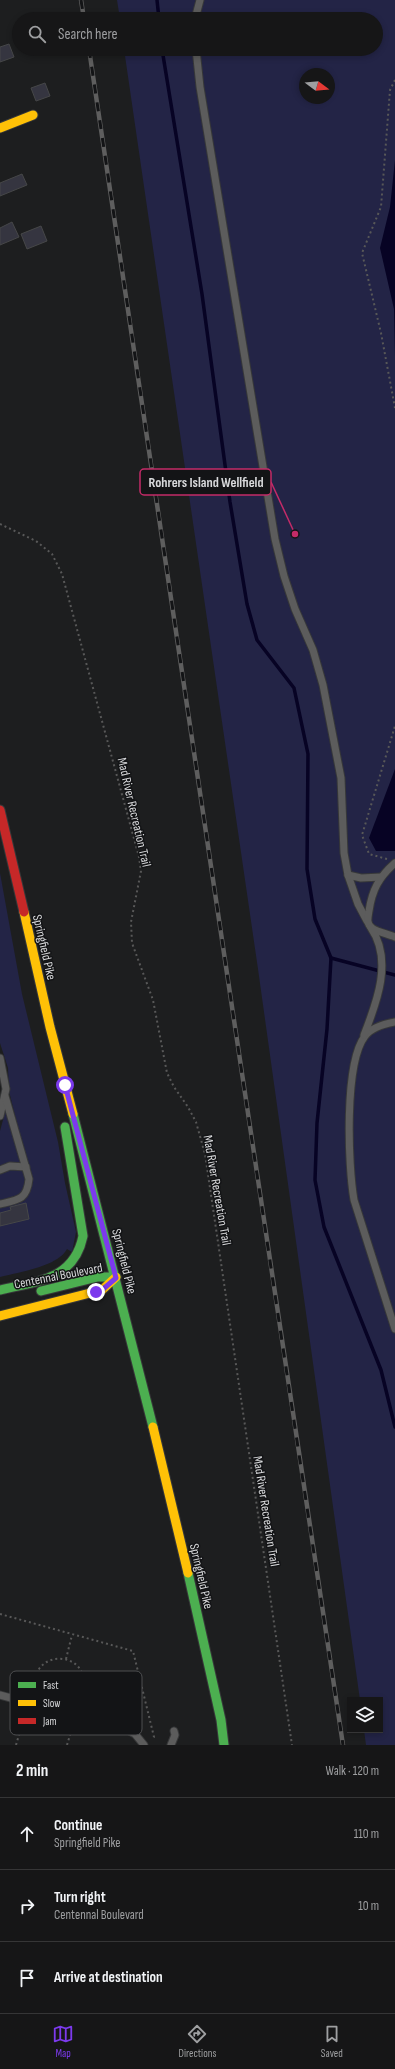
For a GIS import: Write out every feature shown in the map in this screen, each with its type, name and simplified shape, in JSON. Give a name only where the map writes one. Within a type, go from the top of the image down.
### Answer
[{"type":"main road","points":[[0,128],[33,115]]},
{"type":"main road","name":"Springfield Pike","points":[[0,810],[50,1027],[116,1278],[175,1517],[221,1720],[224,1745]]},
{"type":"main road","points":[[0,1290],[57,1275],[74,1263],[82,1247],[83,1236],[50,1027]]},
{"type":"main road","name":"Centennal Boulevard","points":[[29,1294],[98,1278],[116,1278]]},
{"type":"main road","name":"Centennal Boulevard","points":[[0,1316],[102,1290],[116,1278]]},
{"type":"main road","name":"Springfield Pike","points":[[221,1720],[232,1745]]},
{"type":"lane","points":[[197,12],[200,0]]},
{"type":"lane","points":[[197,56],[202,103],[275,539],[284,576],[295,609],[313,650],[333,728],[341,778],[344,853],[348,875],[358,904],[380,944],[382,962],[378,994],[356,1057],[348,1130],[350,1179],[354,1200],[395,1329]]},
{"type":"lane","points":[[367,921],[371,896],[380,877],[393,861]]},
{"type":"lane","points":[[348,875],[361,878],[380,877]]},
{"type":"lane","points":[[371,928],[395,937]]},
{"type":"lane","points":[[363,1039],[373,1029],[383,1024],[395,1022]]},
{"type":"lane","points":[[0,1058],[6,1089],[0,1116]]},
{"type":"lane","points":[[0,1204],[17,1200],[25,1196],[28,1189],[29,1179],[5,1096]]},
{"type":"lane","points":[[0,1170],[10,1166],[26,1167]]},
{"type":"lane","points":[[0,1695],[10,1698]]},
{"type":"lane","points":[[171,1745],[175,1735],[174,1731]]},
{"type":"lane","points":[[136,1735],[144,1745]]},
{"type":"path","points":[[395,80],[390,90],[381,207],[362,253],[381,333],[395,408]]},
{"type":"path","name":"Mad River Recreation Trail","points":[[0,524],[36,541],[52,554],[62,574],[140,857],[141,871],[131,922],[132,942],[153,1000],[167,1072],[174,1088],[188,1107],[196,1122],[205,1154],[292,1745]]},
{"type":"path","points":[[393,861],[369,854],[362,835],[395,726]]},
{"type":"path","points":[[0,1614],[133,1651],[138,1671]]},
{"type":"path","points":[[72,1635],[66,1659],[80,1671]]},
{"type":"path","points":[[142,1688],[154,1737],[151,1741]]},
{"type":"path","points":[[67,1745],[70,1735]]},
{"type":"shaded area","points":[[117,0],[395,0],[395,1745],[366,1745],[364,1733],[383,1733],[383,1697],[360,1697],[258,969],[125,56],[383,56],[383,12],[119,12]]},
{"type":"shaded area","points":[[395,160],[395,356],[394,309],[380,248],[390,207]]},
{"type":"shaded area","points":[[395,769],[395,851],[376,851],[369,838]]},
{"type":"shaded area","points":[[0,873],[22,994],[58,1142],[76,1232],[72,1252],[67,1249],[55,1260],[37,1268],[0,1277],[0,1207],[24,1201],[30,1190],[31,1180],[9,1091],[8,1068],[0,1043]]},
{"type":"shaded area","points":[[7,1105],[25,1173],[25,1187],[17,1197],[0,1201],[0,1131]]},
{"type":"building","points":[[9,44],[12,56],[14,57],[0,62],[0,47]]},
{"type":"building","points":[[45,83],[50,96],[36,101],[31,88]]},
{"type":"building","points":[[22,174],[27,185],[0,196],[0,183]]},
{"type":"building","points":[[12,222],[19,237],[0,245],[0,228]]},
{"type":"building","points":[[41,226],[47,241],[27,249],[21,234]]},
{"type":"building","points":[[26,1203],[29,1219],[0,1226],[0,1213],[11,1210],[10,1207]]},
{"type":"waterway","points":[[157,0],[158,12]]},
{"type":"waterway","points":[[163,56],[202,294],[230,502],[247,604],[257,640],[294,688],[308,754],[307,869],[315,919],[331,958],[327,1029],[317,1123],[315,1180],[324,1227],[381,1370],[395,1427]]},
{"type":"waterway","points":[[331,958],[395,975]]},
{"type":"railway","points":[[81,0],[83,12]]},
{"type":"railway","points":[[90,56],[343,1745]]},
{"type":"traffic: fast","points":[[73,1114],[153,1427]]},
{"type":"traffic: fast","points":[[0,1290],[41,1281],[52,1276],[63,1270],[72,1262],[78,1251],[83,1236],[65,1127]]},
{"type":"traffic: fast","points":[[41,1291],[98,1277],[116,1277]]},
{"type":"traffic: fast","points":[[188,1573],[221,1720],[224,1745]]},
{"type":"traffic: slow","points":[[0,128],[33,115]]},
{"type":"traffic: slow","points":[[24,912],[50,1027],[73,1114]]},
{"type":"traffic: slow","points":[[0,1316],[102,1290],[116,1277]]},
{"type":"traffic: slow","points":[[153,1427],[188,1573]]},
{"type":"traffic: jam","points":[[0,810],[24,912]]},
{"type":"place","name":"Rohrers Island Wellfield","points":[[295,534]]},
{"type":"route","points":[[65,1085],[116,1278],[102,1290],[96,1292]]}]
